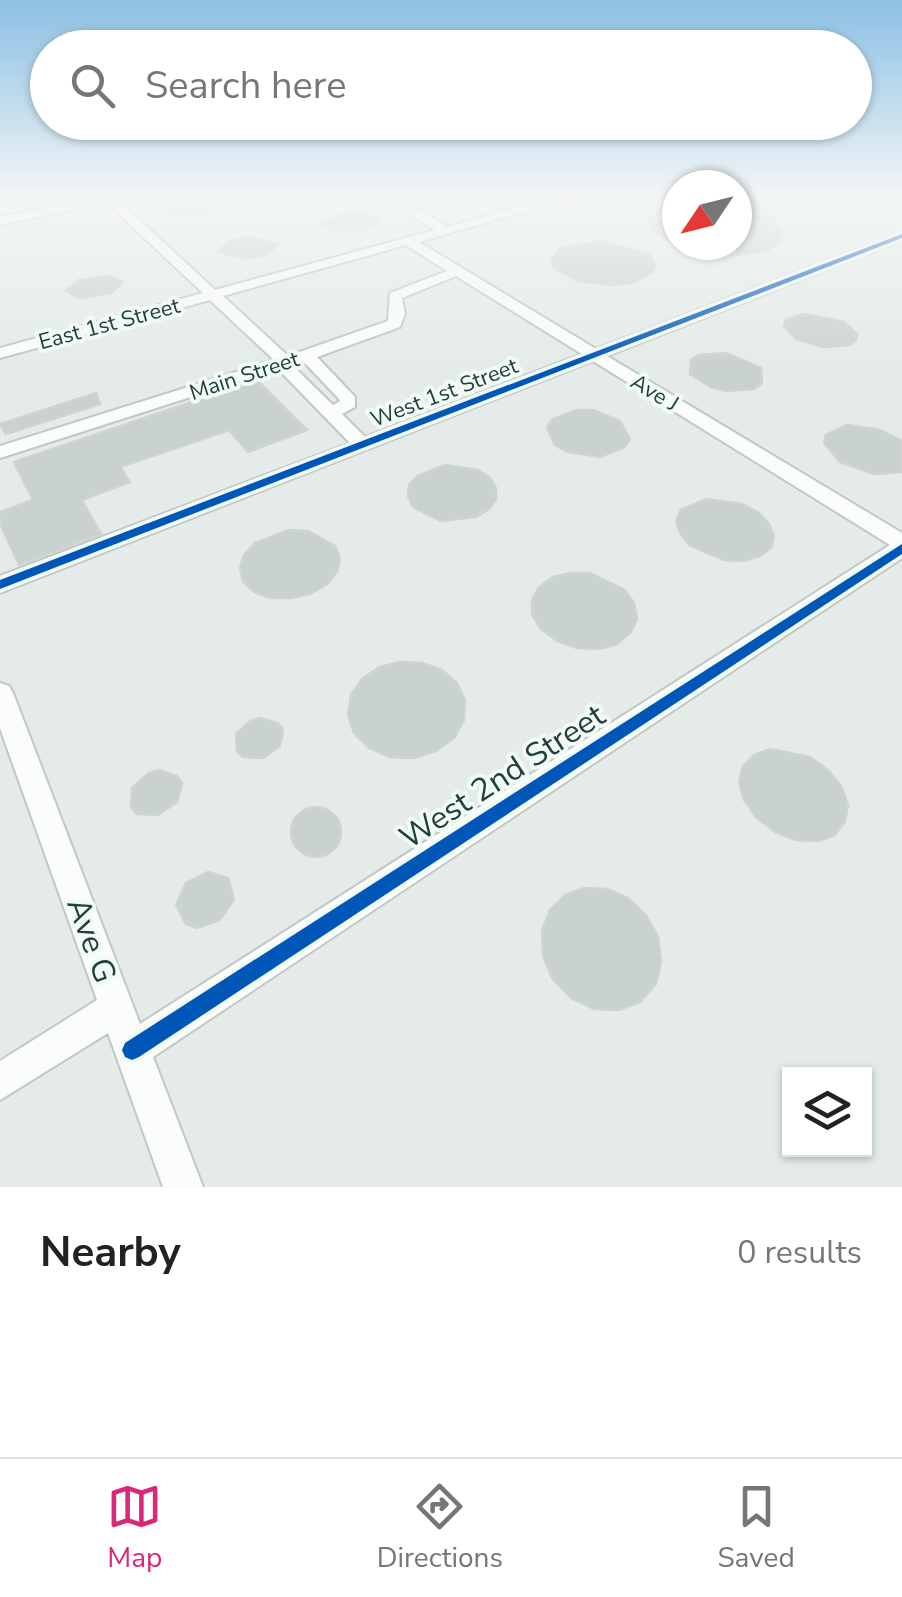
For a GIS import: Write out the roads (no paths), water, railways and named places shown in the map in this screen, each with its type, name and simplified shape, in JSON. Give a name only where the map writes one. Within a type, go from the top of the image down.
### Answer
[{"type":"street","points":[[170,253],[363,445]]},
{"type":"street","name":"East 1st Street","points":[[0,353],[363,253]]},
{"type":"street","name":"Ave J","points":[[428,253],[902,546]]},
{"type":"street","name":"West 1st Street","points":[[0,585],[870,253]]},
{"type":"street","name":"Main Street","points":[[0,452],[306,356],[395,324],[395,296],[458,272]]},
{"type":"street","points":[[306,356],[347,397],[349,403],[333,412]]},
{"type":"street","name":"West 2nd Street","points":[[132,1050],[902,546]]},
{"type":"street","name":"Ave G","points":[[0,695],[183,1187]]},
{"type":"street","points":[[0,1082],[116,1007]]}]
